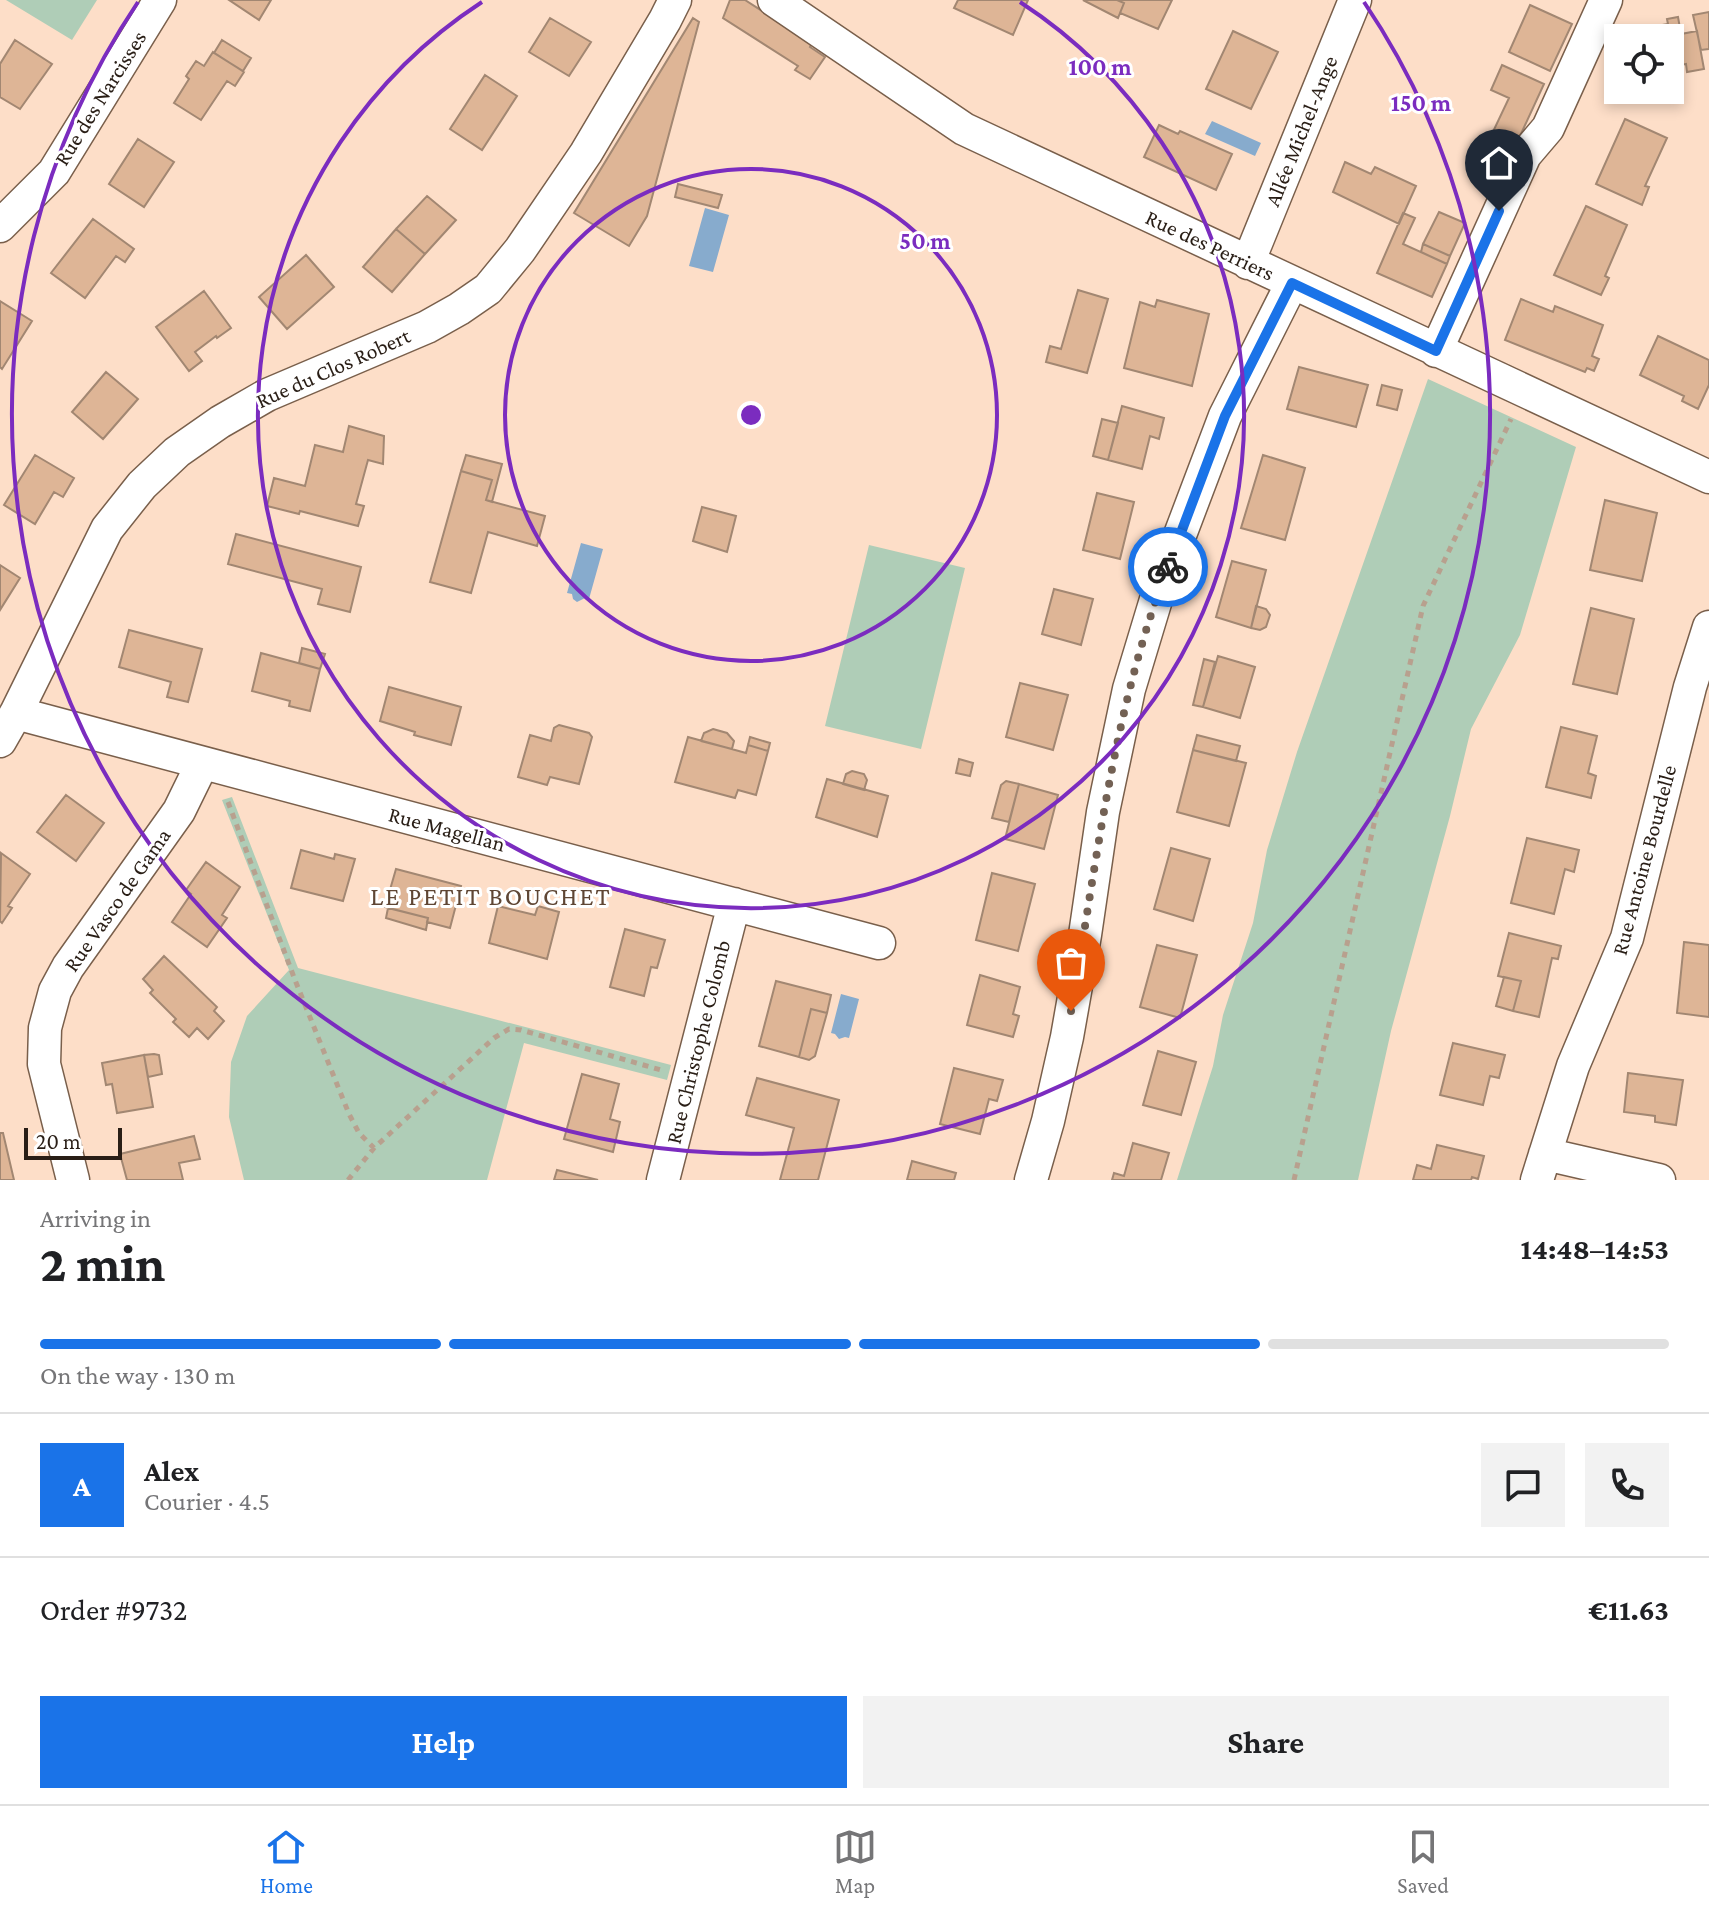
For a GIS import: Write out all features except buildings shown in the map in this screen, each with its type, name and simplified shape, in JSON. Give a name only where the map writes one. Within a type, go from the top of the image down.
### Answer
[{"type":"street","name":"Rue des Narcisses","points":[[0,226],[54,172],[160,0]]},
{"type":"street","name":"Rue du Clos Robert","points":[[0,741],[107,529],[142,485],[177,452],[267,395],[427,327],[488,289],[520,250],[586,153],[675,0]]},
{"type":"street","name":"Rue des Perriers","points":[[774,0],[964,129],[1709,477]]},
{"type":"street","name":"Allée Michel-Ange","points":[[1248,263],[1355,0]]},
{"type":"street","points":[[1436,351],[1525,155],[1548,128],[1606,0]]},
{"type":"street","points":[[1031,1180],[1067,1037],[1103,812],[1129,689],[1158,593],[1225,416],[1292,283]]},
{"type":"street","name":"Rue Antoine Bourdelle","points":[[1541,1167],[1573,1066],[1627,938],[1690,687],[1709,627]]},
{"type":"street","name":"Rue Magellan","points":[[16,713],[879,943]]},
{"type":"street","name":"Rue Vasco de Gama","points":[[73,1180],[44,1064],[45,1028],[55,991],[68,967],[208,766]]},
{"type":"street","name":"Rue Christophe Colomb","points":[[663,1180],[734,904]]},
{"type":"street","points":[[1541,1167],[1659,1180]]},
{"type":"path","points":[[1294,1180],[1423,606],[1524,392]]},
{"type":"path","points":[[208,766],[349,1114],[359,1133],[374,1148]]},
{"type":"path","points":[[348,1180],[374,1148],[494,1038],[509,1029],[689,1078]]},
{"type":"green space","points":[[6,0],[97,0],[72,40]]},
{"type":"green space","points":[[1428,379],[1576,447],[1520,635],[1471,729],[1391,1031],[1358,1180],[1177,1180],[1213,1066],[1223,1015],[1253,923],[1267,850],[1297,752]]},
{"type":"green space","points":[[869,545],[965,568],[921,749],[825,726]]},
{"type":"green space","points":[[232,797],[298,968],[671,1065],[667,1080],[524,1043],[487,1180],[244,1180],[229,1117],[231,1062],[247,1016],[289,970],[222,800]]},
{"type":"water","points":[[1212,121],[1261,143],[1255,156],[1205,134]]},
{"type":"water","points":[[705,208],[729,215],[713,272],[689,266]]},
{"type":"water","points":[[581,543],[603,549],[589,599],[577,602],[572,594],[567,593]]},
{"type":"water","points":[[841,994],[859,999],[849,1038],[839,1039],[831,1033]]},
{"type":"way so far","points":[[1071,1011],[1103,812],[1129,689],[1168,567]]},
{"type":"district","name":"LE PETIT BOUCHET","points":[[491,896]]},
{"type":"route","points":[[1168,567],[1225,416],[1292,283],[1436,351],[1499,211]]}]
